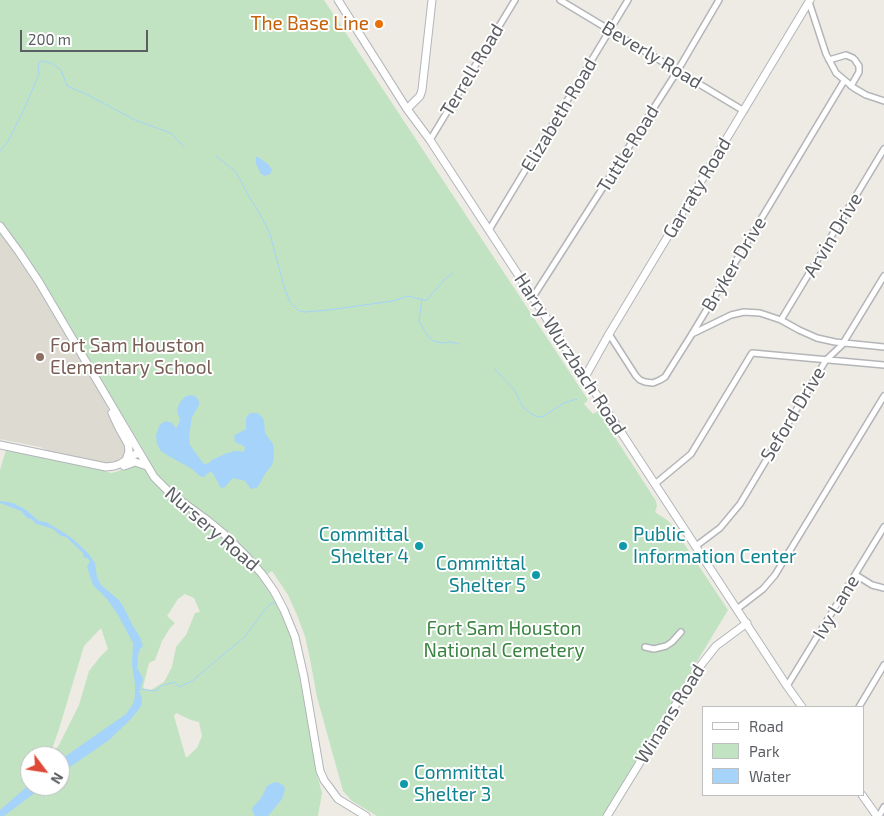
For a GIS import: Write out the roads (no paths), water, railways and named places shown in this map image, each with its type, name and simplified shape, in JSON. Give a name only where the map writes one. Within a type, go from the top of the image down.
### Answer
[{"type":"street","name":"Harry Wurzbach Road","points":[[338,0],[407,109],[430,140],[801,706]]},
{"type":"street","points":[[407,109],[418,99],[422,90],[432,0]]},
{"type":"street","name":"Terrell Road","points":[[430,140],[515,0]]},
{"type":"street","name":"Beverly Road","points":[[560,0],[744,111]]},
{"type":"street","name":"Elizabeth Road","points":[[489,230],[628,0]]},
{"type":"street","name":"Tuttle Road","points":[[533,297],[678,70],[719,0]]},
{"type":"street","points":[[809,1],[825,51],[836,73],[844,81],[866,95],[884,101]]},
{"type":"street","name":"Garraty Road","points":[[585,377],[809,1]]},
{"type":"street","points":[[829,60],[846,55],[854,58],[859,66],[859,72],[851,86]]},
{"type":"street","name":"Bryker Drive","points":[[609,334],[636,376],[645,382],[653,383],[666,375],[844,81]]},
{"type":"street","name":"Arvin Drive","points":[[781,320],[884,149]]},
{"type":"street","points":[[0,226],[35,276],[108,398],[115,420],[128,444],[129,451],[126,460]]},
{"type":"street","name":"Seford Drive","points":[[696,546],[720,528],[740,504],[826,360],[843,343],[884,276]]},
{"type":"street","points":[[692,334],[731,315],[744,312],[760,313],[781,320],[817,338],[835,342],[884,347]]},
{"type":"street","points":[[655,484],[691,454],[752,353],[884,365]]},
{"type":"street","points":[[737,609],[763,589],[775,575],[884,396]]},
{"type":"street","name":"Nursery Road","points":[[108,398],[154,477],[163,487],[207,520],[247,557],[274,591],[295,637],[304,677],[320,771],[324,780],[338,799],[366,816]]},
{"type":"street","points":[[0,445],[96,465],[114,466],[139,452]]},
{"type":"street","points":[[96,465],[110,471],[117,470],[133,462],[147,466]]},
{"type":"street","name":"Ivy Lane","points":[[787,686],[884,527]]},
{"type":"street","points":[[856,575],[867,582],[884,588]]},
{"type":"street","name":"Winans Road","points":[[607,816],[701,665],[716,646],[747,623]]},
{"type":"street","points":[[645,647],[654,649],[666,646],[682,632]]},
{"type":"street","points":[[860,706],[884,665]]},
{"type":"street","points":[[863,796],[878,816],[884,807]]},
{"type":"water","points":[[256,157],[269,165],[272,170],[270,174],[265,176],[261,174],[256,164]]},
{"type":"water","points":[[192,395],[199,401],[199,405],[192,417],[189,437],[190,445],[205,464],[234,451],[244,451],[244,446],[235,442],[235,435],[246,429],[246,418],[250,413],[258,413],[262,417],[265,433],[273,444],[274,457],[272,465],[256,488],[251,489],[245,481],[233,478],[225,487],[221,488],[212,472],[201,477],[192,469],[161,451],[157,444],[156,436],[159,426],[166,421],[172,423],[176,428],[180,420],[177,410],[180,402],[186,396]]},
{"type":"water","points":[[0,501],[13,503],[26,510],[39,521],[46,522],[66,534],[88,553],[95,563],[97,577],[101,585],[119,600],[140,637],[143,646],[138,655],[137,668],[143,678],[139,691],[142,698],[141,706],[131,719],[109,740],[70,767],[70,753],[126,714],[133,704],[135,684],[132,665],[133,643],[107,599],[93,585],[87,567],[90,561],[83,556],[83,553],[66,537],[61,536],[53,529],[37,524],[32,519],[27,518],[21,511],[0,503]]},
{"type":"water","points":[[277,782],[284,786],[285,789],[282,799],[268,816],[255,816],[252,810],[253,807],[261,798],[267,786]]},
{"type":"water","points":[[20,793],[20,796],[31,796],[4,816],[0,816],[0,810]]},
{"type":"waterway","points":[[0,151],[7,143],[25,107],[39,74],[38,64],[41,61],[51,63],[61,70],[67,86],[135,120],[171,133],[184,147]]},
{"type":"waterway","points":[[216,156],[236,172],[259,212],[270,234],[285,290],[290,302],[299,311],[328,310],[393,301],[408,296],[427,300],[443,281],[453,273]]},
{"type":"waterway","points":[[422,299],[419,321],[428,336],[433,341],[459,344]]},
{"type":"waterway","points":[[495,369],[515,391],[523,407],[538,417],[544,416],[564,403],[577,399]]},
{"type":"waterway","points":[[244,638],[269,605],[275,602]]},
{"type":"waterway","points":[[138,689],[156,691],[161,686],[174,682],[179,687],[192,681],[242,639]]},
{"type":"place","name":"The Base Line","points":[[379,24]]},
{"type":"place","name":"Fort Sam Houston Elementary School","points":[[40,357]]},
{"type":"place","name":"Committal Shelter 4","points":[[419,546]]},
{"type":"place","name":"Public Information Center","points":[[623,546]]},
{"type":"place","name":"Committal Shelter 5","points":[[536,575]]},
{"type":"place","name":"Committal Shelter 3","points":[[404,784]]},
{"type":"park label","name":"Fort Sam Houston National Cemetery","points":[[504,640]]}]
